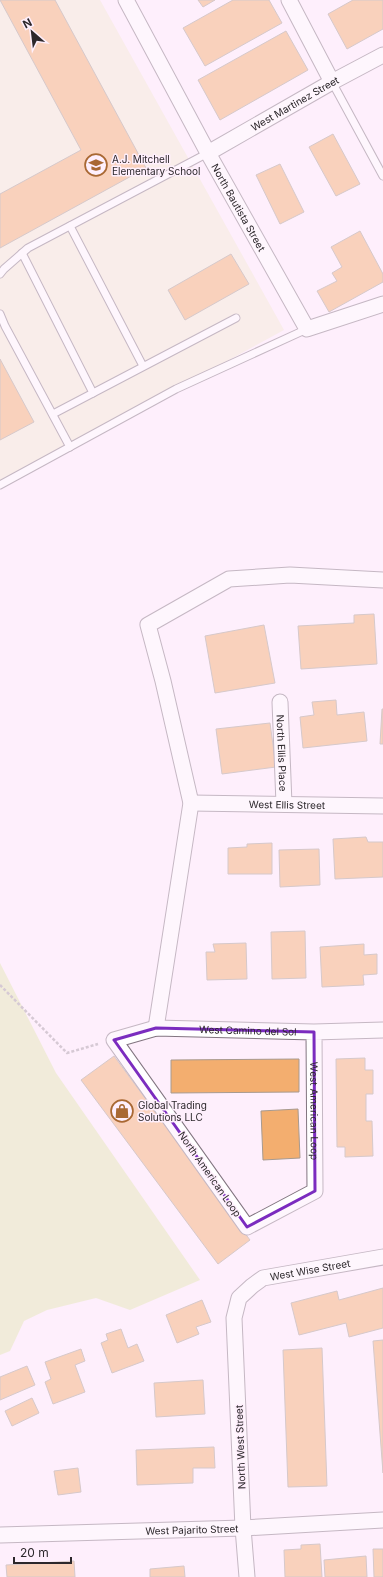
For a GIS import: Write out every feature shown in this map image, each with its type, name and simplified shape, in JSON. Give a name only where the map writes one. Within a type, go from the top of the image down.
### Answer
[{"type":"street","name":"North Bautista Street","points":[[126,0],[208,153],[307,329]]},
{"type":"street","points":[[289,0],[332,82]]},
{"type":"street","name":"West Martinez Street","points":[[208,153],[332,82],[383,55]]},
{"type":"street","points":[[307,329],[383,304]]},
{"type":"street","points":[[156,1028],[191,803],[163,680],[148,625],[228,579],[290,575],[383,580]]},
{"type":"street","name":"North Ellis Place","points":[[280,702],[284,804]]},
{"type":"street","name":"West Ellis Street","points":[[191,803],[383,806]]},
{"type":"street","name":"West Camino del Sol","points":[[114,1040],[156,1028],[314,1032],[383,1030]]},
{"type":"street","name":"West American Loop","points":[[314,1032],[315,1191]]},
{"type":"street","name":"North American Loop","points":[[114,1040],[247,1227],[315,1191]]},
{"type":"street","name":"West Wise Street","points":[[234,1318],[239,1298],[252,1286],[264,1278],[383,1257]]},
{"type":"street","name":"North West Street","points":[[234,1318],[243,1528],[247,1577]]},
{"type":"street","name":"West Pajarito Street","points":[[0,1536],[243,1528],[383,1520]]},
{"type":"lane","points":[[332,82],[383,176]]},
{"type":"lane","points":[[0,274],[28,248],[208,153]]},
{"type":"lane","points":[[70,226],[143,366]]},
{"type":"lane","points":[[22,253],[93,393]]},
{"type":"lane","points":[[0,314],[70,447]]},
{"type":"lane","points":[[53,414],[236,318]]},
{"type":"lane","points":[[0,485],[176,389],[307,329]]},
{"type":"path","points":[[0,986],[67,1053],[114,1040]]},
{"type":"highlighted area","points":[[156,1028],[314,1032],[315,1191],[247,1227],[114,1040]]},
{"type":"shaded area","name":"A.J. Mitchell Elementary School","points":[[0,0],[100,0],[284,330],[0,485]]},
{"type":"green space","points":[[0,963],[56,1073],[200,1280],[130,1310],[96,1298],[47,1310],[24,1321],[10,1351],[0,1355]]},
{"type":"building","points":[[0,0],[55,0],[146,168],[0,248],[0,194],[81,150]]},
{"type":"building","points":[[198,0],[215,0],[203,7]]},
{"type":"building","points":[[233,0],[269,0],[282,23],[205,66],[183,28]]},
{"type":"building","points":[[353,0],[383,0],[383,29],[347,49],[328,14]]},
{"type":"building","points":[[286,31],[308,70],[220,120],[198,80]]},
{"type":"building","points":[[333,134],[360,184],[336,196],[309,147]]},
{"type":"building","points":[[280,164],[304,212],[280,224],[256,175]]},
{"type":"building","points":[[360,231],[383,274],[383,282],[329,312],[317,291],[337,281],[332,273],[342,267],[331,247]]},
{"type":"building","points":[[231,254],[249,284],[185,320],[168,290]]},
{"type":"building","points":[[0,359],[34,422],[0,440]]},
{"type":"building","points":[[374,614],[377,664],[301,669],[298,626],[354,623],[354,615]]},
{"type":"building","points":[[264,625],[275,683],[215,693],[205,636]]},
{"type":"building","points":[[336,700],[337,715],[364,712],[367,741],[303,748],[300,717],[314,715],[312,702]]},
{"type":"building","points":[[382,709],[383,744],[380,744]]},
{"type":"building","points":[[270,723],[276,767],[222,774],[216,729]]},
{"type":"building","points":[[366,837],[368,842],[383,842],[383,877],[335,879],[333,839]]},
{"type":"building","points":[[272,843],[272,874],[228,874],[228,848],[247,847],[247,844]]},
{"type":"building","points":[[319,849],[320,885],[280,887],[279,850]]},
{"type":"building","points":[[305,931],[306,978],[272,979],[271,932]]},
{"type":"building","points":[[246,943],[247,979],[207,980],[206,952],[215,952],[213,944]]},
{"type":"building","points":[[364,944],[364,955],[377,954],[377,974],[363,975],[364,985],[322,987],[320,947]]},
{"type":"building","points":[[114,1056],[250,1240],[218,1264],[81,1080]]},
{"type":"building","points":[[365,1058],[365,1070],[373,1070],[373,1094],[366,1094],[366,1121],[372,1121],[373,1156],[345,1157],[345,1147],[337,1147],[336,1059]]},
{"type":"building","points":[[299,1059],[299,1092],[171,1093],[171,1060]]},
{"type":"building","points":[[298,1109],[300,1158],[263,1160],[261,1111]]},
{"type":"building","points":[[383,1288],[383,1328],[349,1337],[346,1323],[299,1335],[291,1303],[337,1291],[339,1300]]},
{"type":"building","points":[[202,1300],[211,1322],[196,1327],[199,1334],[177,1343],[166,1315]]},
{"type":"building","points":[[121,1329],[128,1348],[137,1344],[144,1361],[112,1373],[101,1343],[108,1340],[106,1334]]},
{"type":"building","points":[[383,1340],[383,1473],[373,1341]]},
{"type":"building","points":[[322,1348],[327,1486],[288,1487],[283,1350]]},
{"type":"building","points":[[81,1349],[85,1361],[75,1365],[85,1392],[53,1404],[45,1382],[51,1379],[45,1362]]},
{"type":"building","points":[[27,1366],[35,1385],[0,1400],[0,1377]]},
{"type":"building","points":[[203,1380],[205,1414],[156,1417],[154,1383]]},
{"type":"building","points":[[32,1398],[39,1413],[12,1426],[5,1411]]},
{"type":"building","points":[[214,1447],[215,1468],[193,1468],[193,1483],[137,1485],[136,1450]]},
{"type":"building","points":[[78,1468],[81,1492],[58,1495],[54,1471]]},
{"type":"building","points":[[320,1544],[322,1577],[285,1577],[284,1550],[301,1549],[301,1545]]},
{"type":"building","points":[[373,1549],[383,1549],[383,1577],[374,1577]]},
{"type":"building","points":[[366,1556],[367,1577],[325,1577],[324,1560]]},
{"type":"building","points":[[74,1561],[75,1577],[7,1577],[6,1565]]},
{"type":"building","points":[[184,1566],[185,1577],[150,1577],[150,1569]]},
{"type":"place","name":"A.J. Mitchell Elementary School","points":[[96,165]]},
{"type":"place","name":"Global Trading Solutions LLC","points":[[122,1111]]}]
